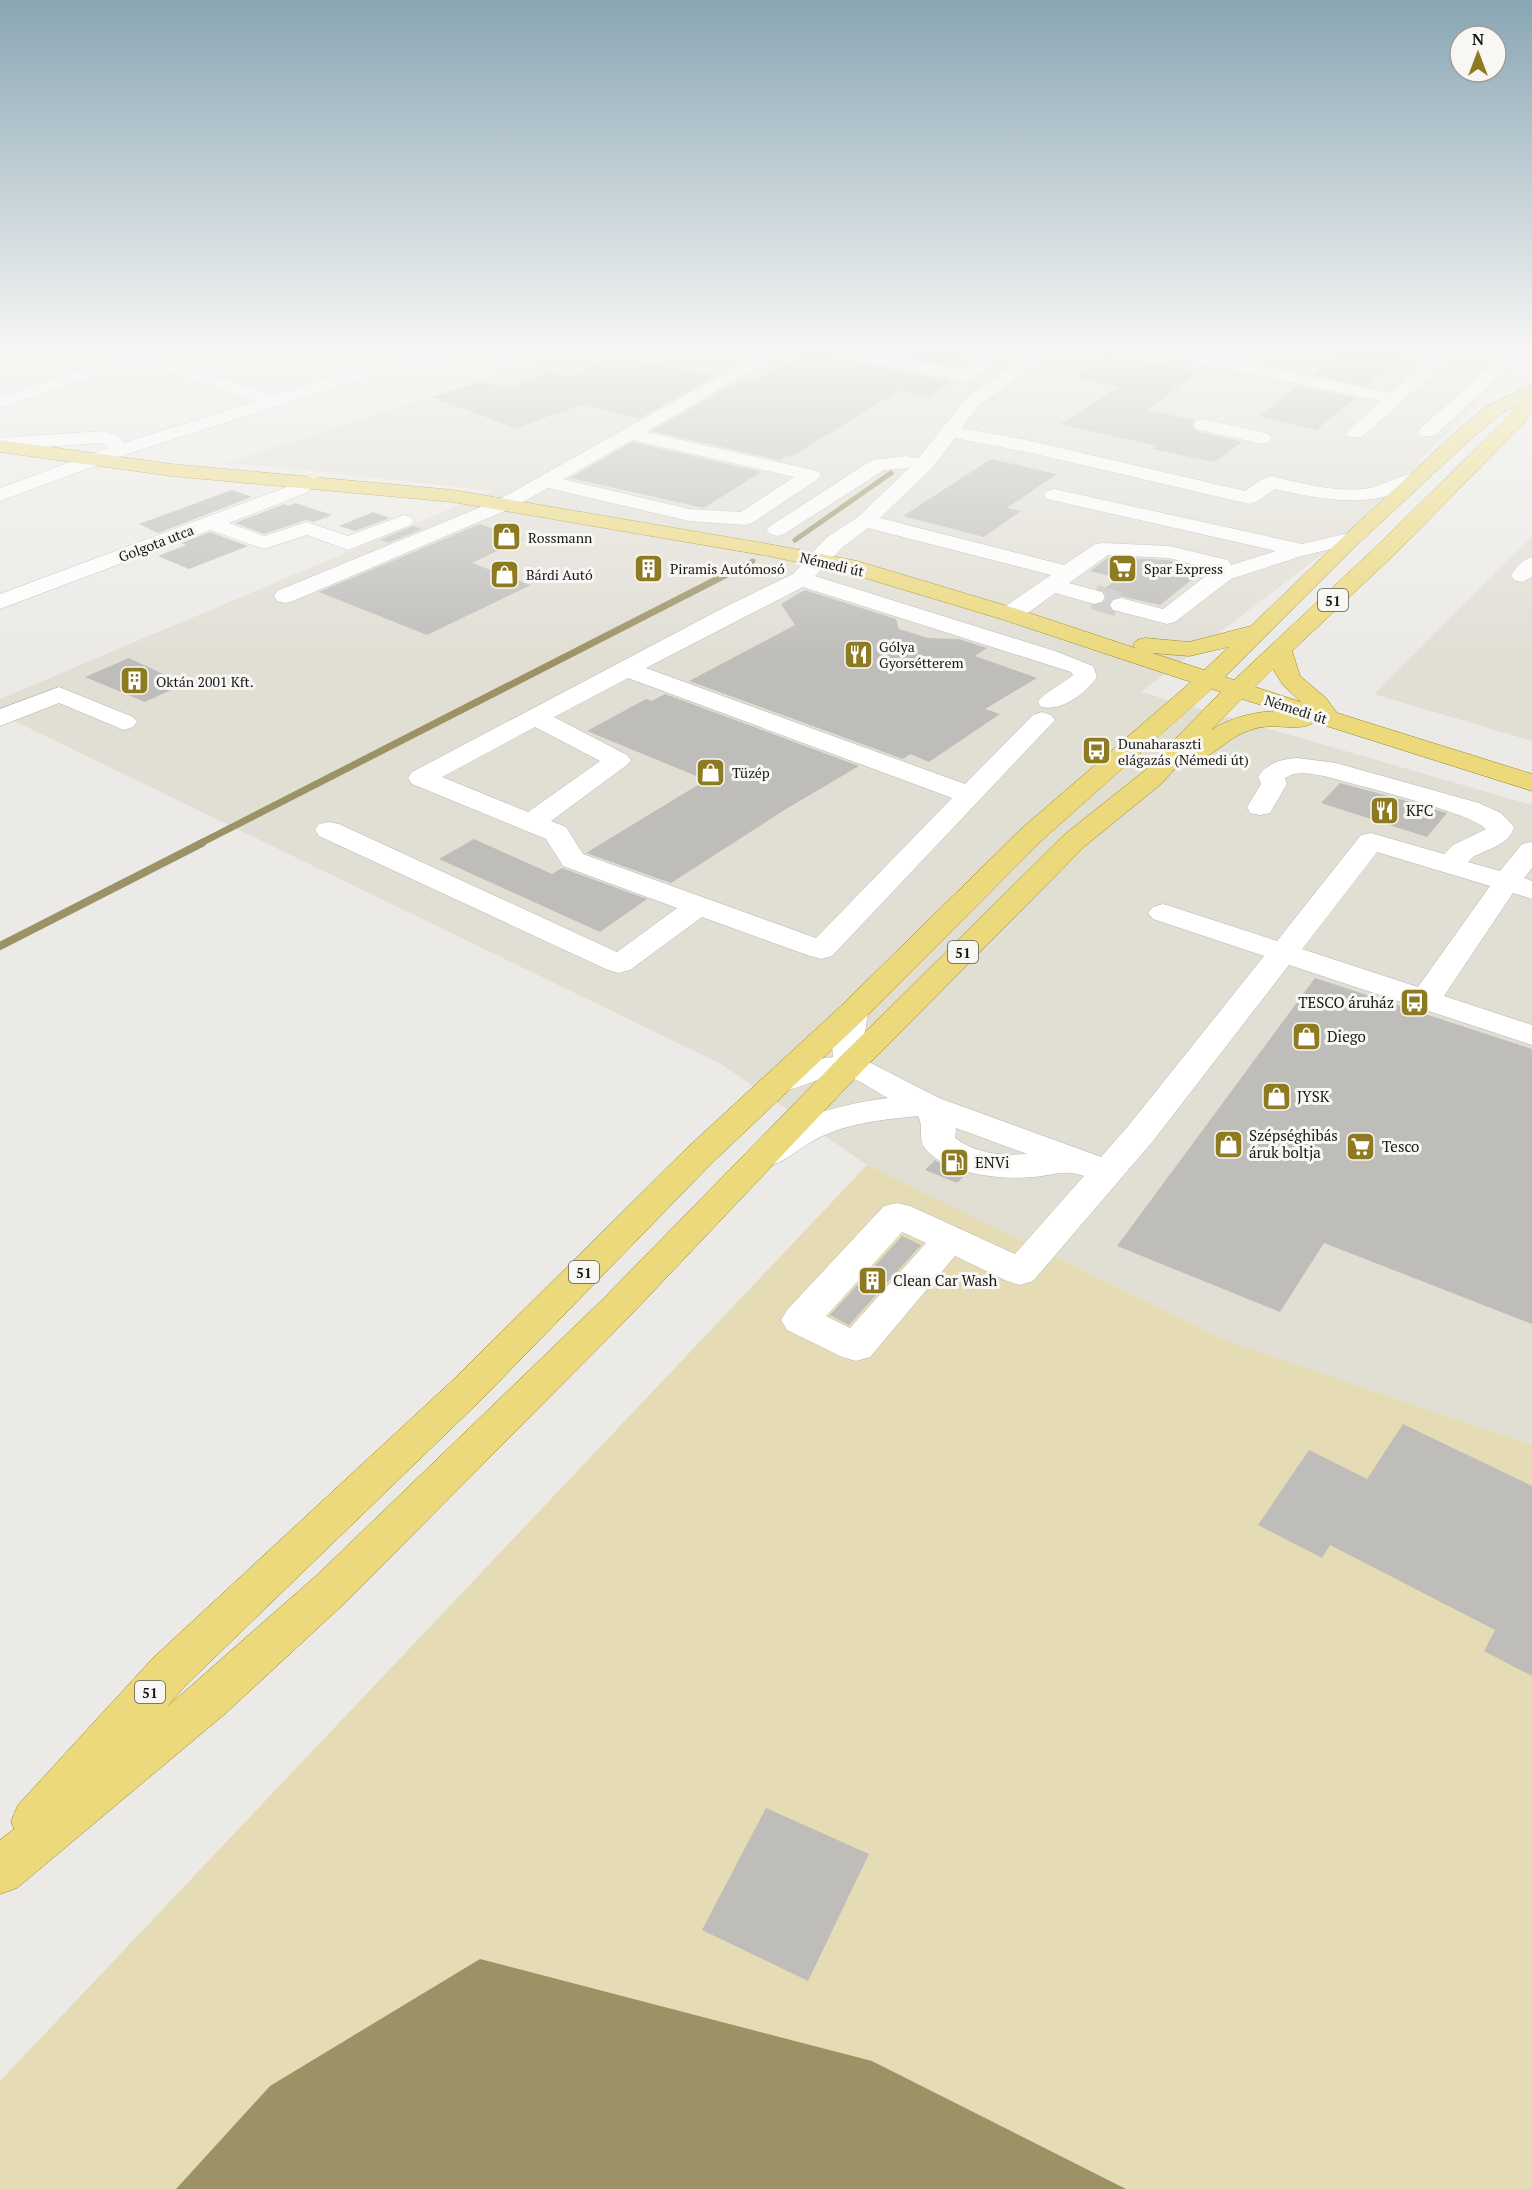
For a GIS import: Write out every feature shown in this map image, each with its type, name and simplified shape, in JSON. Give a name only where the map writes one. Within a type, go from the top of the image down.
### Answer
[{"type":"main road","name":"Némedi út","points":[[54,454],[171,470],[311,481],[505,504],[809,570],[883,575],[1058,629],[1238,690],[1532,783]]},
{"type":"main road","name":"51","points":[[0,1861],[169,1672],[468,1389],[700,1155],[852,1013],[1031,835],[1263,630],[1353,538],[1444,454]]},
{"type":"main road","name":"51","points":[[0,1871],[210,1699],[332,1588],[616,1308],[850,1065],[1075,840],[1152,778],[1238,690],[1386,550],[1481,454]]},
{"type":"main road","points":[[1058,629],[1107,636],[1173,650],[1193,650],[1218,645],[1263,630]]},
{"type":"main road","points":[[1280,650],[1284,672],[1292,684],[1316,701],[1332,720]]},
{"type":"main road","points":[[1152,778],[1234,727],[1262,720],[1332,720]]},
{"type":"street","points":[[0,495],[110,454]]},
{"type":"street","points":[[285,596],[505,504],[593,454]]},
{"type":"street","points":[[544,481],[689,515],[745,519],[811,475],[718,454]]},
{"type":"street","points":[[809,570],[1085,671],[1085,677],[1046,711],[970,795],[821,950],[573,860],[556,833],[421,778],[809,570],[835,542],[865,521],[924,465],[932,454]]},
{"type":"street","points":[[1062,454],[1249,498],[1271,482],[1322,493],[1357,495],[1380,492],[1416,479]]},
{"type":"street","points":[[777,530],[879,464],[906,462],[924,465]]},
{"type":"street","name":"Golgota utca","points":[[0,602],[299,489],[311,481]]},
{"type":"street","points":[[1053,495],[1302,550]]},
{"type":"street","points":[[210,523],[264,543],[307,528],[348,544],[422,514]]},
{"type":"street","points":[[865,521],[1059,579],[1094,597]]},
{"type":"street","points":[[1121,605],[1167,617],[1223,574],[1302,550],[1353,538]]},
{"type":"street","points":[[1009,614],[1103,549],[1169,552],[1220,565],[1223,574]]},
{"type":"street","points":[[1532,564],[1522,575],[1532,578]]},
{"type":"street","points":[[627,669],[970,795]]},
{"type":"street","points":[[0,718],[59,694],[124,722]]},
{"type":"street","points":[[531,823],[618,760],[535,717]]},
{"type":"street","points":[[1260,807],[1272,789],[1274,784],[1271,777],[1278,769],[1288,766],[1305,766],[1327,769],[1469,809],[1491,819],[1500,827],[1498,834],[1463,851],[1450,865]]},
{"type":"street","points":[[329,830],[619,964],[699,905]]},
{"type":"street","points":[[950,1239],[1020,1272],[1142,1132],[1371,841],[1519,886]]},
{"type":"street","points":[[1425,1000],[1519,886],[1532,850]]},
{"type":"street","points":[[1163,913],[1532,1035]]},
{"type":"street","points":[[850,1065],[847,1045],[852,1013]]},
{"type":"street","points":[[776,1083],[818,1069],[850,1065],[927,1106],[939,1123],[938,1142],[945,1148],[976,1162],[1005,1167],[1040,1166],[1071,1159],[1107,1172]]},
{"type":"street","points":[[758,1160],[793,1138],[830,1120],[868,1112],[927,1106]]},
{"type":"shaded area","points":[[253,454],[1427,454],[1345,537],[1141,692],[1532,805],[1532,1445],[1225,1340],[867,1165],[721,1064],[0,714],[0,699],[492,491],[225,463]]},
{"type":"shaded area","points":[[1532,536],[1532,741],[1374,694]]},
{"type":"shaded area","points":[[867,1165],[1225,1340],[1532,1445],[1532,2189],[1126,2189],[872,2061],[270,2086],[176,2189],[0,2189],[0,2081]]},
{"type":"shaded area","points":[[480,1959],[872,2061],[1126,2189],[176,2189],[270,2086]]},
{"type":"building","points":[[611,454],[684,454],[761,472],[704,508],[570,478]]},
{"type":"building","points":[[754,454],[796,454],[780,460]]},
{"type":"building","points":[[1177,454],[1225,454],[1214,462]]},
{"type":"building","points":[[991,459],[1057,474],[1007,508],[1021,511],[984,537],[903,516]]},
{"type":"building","points":[[232,490],[252,497],[158,533],[139,524]]},
{"type":"building","points":[[295,503],[332,515],[314,522],[306,520],[264,534],[235,523],[284,504],[289,506]]},
{"type":"building","points":[[373,512],[390,518],[355,531],[339,526]]},
{"type":"building","points":[[480,524],[523,539],[472,563],[531,585],[427,635],[319,592]]},
{"type":"building","points":[[413,526],[422,529],[388,543],[380,540]]},
{"type":"building","points":[[210,532],[248,546],[189,569],[158,556],[186,545],[181,543]]},
{"type":"building","points":[[1109,557],[1169,560],[1199,568],[1194,572],[1199,574],[1160,605],[1120,596],[1111,599],[1109,608],[1099,605],[1107,598],[1103,590],[1118,578],[1090,571]]},
{"type":"building","points":[[805,590],[896,619],[899,629],[928,638],[959,639],[987,648],[975,656],[1037,678],[985,709],[1000,714],[929,762],[910,754],[903,759],[689,681],[795,625],[781,604]]},
{"type":"building","name":"Oktán 2001 Kft.","points":[[129,658],[184,684],[145,702],[85,677]]},
{"type":"building","points":[[665,694],[859,766],[786,809],[671,883],[586,853],[706,780],[587,731],[646,699],[652,701]]},
{"type":"building","points":[[1340,783],[1447,813],[1427,837],[1321,803]]},
{"type":"building","points":[[474,839],[552,874],[562,868],[647,899],[600,932],[439,859]]},
{"type":"building","name":"Tesco","points":[[1315,978],[1532,1049],[1532,1324],[1324,1243],[1280,1312],[1117,1246]]},
{"type":"building","points":[[935,1160],[966,1174],[957,1183],[925,1170]]},
{"type":"building","points":[[902,1236],[921,1245],[849,1325],[830,1315]]},
{"type":"building","points":[[1403,1424],[1532,1486],[1532,1676],[1484,1651],[1495,1630],[1330,1545],[1322,1558],[1258,1525],[1309,1450],[1367,1479]]},
{"type":"building","points":[[766,1808],[869,1854],[808,1981],[702,1930]]},
{"type":"waterway","points":[[795,540],[891,473]]},
{"type":"waterway","points":[[736,570],[753,561]]},
{"type":"waterway","points":[[199,844],[739,568]]},
{"type":"waterway","points":[[0,946],[202,843]]},
{"type":"tunnel","points":[[1094,597],[1121,605]]},
{"type":"place","name":"Rossmann","points":[[507,537]]},
{"type":"place","name":"Piramis Autómosó","points":[[649,568]]},
{"type":"place","name":"Spar Express","points":[[1123,568]]},
{"type":"place","name":"Bárdi Autó","points":[[505,574]]},
{"type":"place","name":"Gólya Gyorsétterem","points":[[858,654]]},
{"type":"place","name":"Oktán 2001 Kft.","points":[[135,681]]},
{"type":"place","name":"Dunaharaszti elágazás (Némedi út)","points":[[1097,751]]},
{"type":"place","name":"Tüzép","points":[[711,772]]},
{"type":"place","name":"KFC","points":[[1385,810]]},
{"type":"place","name":"TESCO áruház","points":[[1415,1002]]},
{"type":"place","name":"Diego","points":[[1306,1036]]},
{"type":"place","name":"JYSK","points":[[1276,1096]]},
{"type":"place","name":"Szépséghibás áruk boltja","points":[[1228,1144]]},
{"type":"place","name":"Tesco","points":[[1361,1146]]},
{"type":"place","name":"ENVi","points":[[954,1162]]},
{"type":"place","name":"Clean Car Wash","points":[[872,1280]]}]
